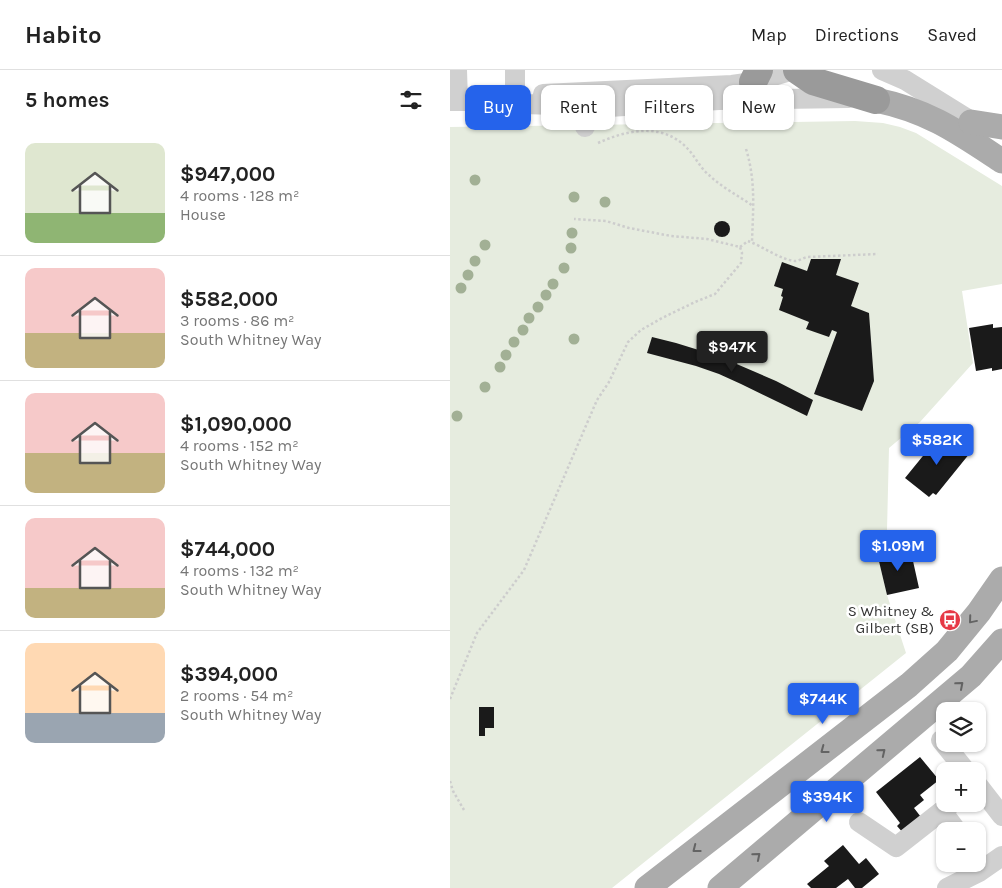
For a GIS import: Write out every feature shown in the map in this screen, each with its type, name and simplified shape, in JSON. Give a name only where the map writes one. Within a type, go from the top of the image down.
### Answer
[{"type":"highway","points":[[796,70],[812,81],[876,100]]},
{"type":"main road","points":[[876,100],[901,105],[946,124],[1002,161]]},
{"type":"main road","points":[[971,122],[1002,127]]},
{"type":"main road","points":[[656,885],[909,685],[946,651],[979,612],[1002,580]]},
{"type":"main road","points":[[720,888],[971,676],[1002,641]]},
{"type":"street","points":[[454,101],[457,70]]},
{"type":"street","points":[[510,85],[515,70]]},
{"type":"street","points":[[531,94],[720,86],[756,76],[796,70]]},
{"type":"street","points":[[882,70],[905,80],[971,122],[1002,139]]},
{"type":"street","points":[[615,107],[742,99],[840,98],[876,100]]},
{"type":"street","points":[[951,752],[959,762]]},
{"type":"street","points":[[986,796],[1002,816]]},
{"type":"street","points":[[859,822],[896,847],[940,812]]},
{"type":"street","points":[[986,861],[1002,856]]},
{"type":"street","points":[[947,888],[968,872]]},
{"type":"path","points":[[598,143],[627,132],[644,130],[656,131],[672,136],[686,146],[708,175],[753,206]]},
{"type":"path","points":[[746,149],[754,181],[752,242]]},
{"type":"path","points":[[574,219],[606,221],[663,234],[707,239],[740,247]]},
{"type":"path","points":[[740,247],[748,241],[784,258],[797,261],[807,257],[878,254]]},
{"type":"path","points":[[450,699],[477,633],[524,570],[597,400],[609,382],[628,342],[641,330],[662,318],[716,294],[741,263],[742,254],[740,247]]},
{"type":"path","points":[[450,781],[453,792],[464,810]]},
{"type":"shaded area","points":[[855,121],[883,123],[900,127],[916,133],[1002,186],[1002,284],[962,291],[973,363],[920,422],[889,448],[887,530],[875,544],[887,595],[906,653],[612,888],[450,888],[450,127],[465,127],[465,130],[531,130],[531,126],[541,126],[541,130],[615,130],[615,125],[625,124],[625,130],[713,130],[713,123],[723,123],[723,130],[794,130],[794,122]]},
{"type":"building","points":[[719,221],[725,221],[730,226],[728,235],[719,237],[714,232],[714,226]]},
{"type":"building","points":[[811,259],[841,259],[836,275],[859,283],[851,306],[869,313],[874,381],[862,411],[814,394],[837,332],[832,330],[829,337],[806,329],[809,322],[779,310],[783,289],[774,286],[782,262],[807,271]]},
{"type":"building","points":[[993,324],[993,328],[1002,327],[1002,369],[992,371],[992,368],[976,371],[969,328]]},
{"type":"building","points":[[652,337],[718,356],[776,381],[813,400],[807,416],[719,374],[647,353]]},
{"type":"building","points":[[940,435],[947,441],[949,439],[961,449],[963,447],[970,453],[936,495],[933,493],[929,497],[905,478]]},
{"type":"building","points":[[896,549],[897,555],[911,552],[919,588],[887,595],[877,553]]},
{"type":"building","points":[[479,707],[494,707],[494,728],[485,728],[485,736],[479,736]]},
{"type":"building","points":[[920,757],[936,776],[936,782],[920,795],[924,800],[914,808],[924,821],[904,834],[897,826],[900,823],[876,792]]},
{"type":"building","points":[[843,845],[859,864],[866,858],[879,874],[862,888],[855,888],[848,879],[836,888],[811,888],[807,884],[829,866],[824,861]]},
{"type":"place","name":"S Whitney & Gilbert (SB)","points":[[950,620]]}]
